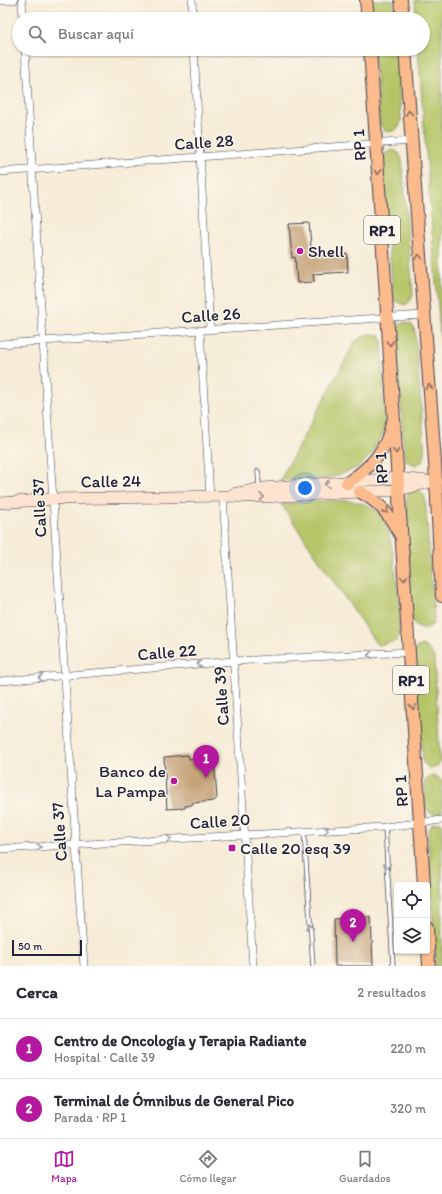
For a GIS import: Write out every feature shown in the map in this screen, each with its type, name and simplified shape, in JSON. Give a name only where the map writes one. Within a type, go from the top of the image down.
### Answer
[{"type":"main road","points":[[366,0],[367,12]]},
{"type":"main road","points":[[401,0],[402,12]]},
{"type":"main road","name":"RP 1","points":[[370,56],[424,882]]},
{"type":"main road","name":"RP1","points":[[405,56],[423,315],[439,481],[442,596]]},
{"type":"main road","points":[[347,483],[366,470],[383,448],[388,436],[394,412]]},
{"type":"main road","points":[[360,492],[373,498],[380,505],[391,518],[402,539]]},
{"type":"main road","points":[[429,954],[430,966]]},
{"type":"street","points":[[0,1],[14,0]]},
{"type":"street","points":[[22,0],[23,12]]},
{"type":"street","points":[[192,0],[193,12]]},
{"type":"street","name":"Calle 37","points":[[25,56],[54,499],[63,677],[84,966]]},
{"type":"street","points":[[194,56],[210,330]]},
{"type":"street","name":"Calle 28","points":[[0,172],[411,141]]},
{"type":"street","name":"Calle 26","points":[[0,344],[423,315]]},
{"type":"street","points":[[200,331],[210,497]]},
{"type":"street","name":"Calle 24","points":[[0,503],[54,499],[210,497],[223,496],[259,488],[347,483],[399,484],[439,481]]},
{"type":"street","name":"Calle 24","points":[[223,496],[252,498],[360,492],[399,484]]},
{"type":"street","name":"Calle 39","points":[[223,496],[253,966]]},
{"type":"street","name":"Calle 22","points":[[0,681],[63,677],[234,661],[409,652]]},
{"type":"street","name":"Calle 20","points":[[0,849],[385,827],[442,820]]},
{"type":"lane","points":[[258,471],[259,488]]},
{"type":"lane","points":[[385,827],[393,966]]},
{"type":"lane","points":[[304,831],[313,966]]},
{"type":"green space","points":[[371,0],[393,0],[394,12],[372,12]]},
{"type":"green space","points":[[415,0],[442,0],[442,358],[419,56],[430,56],[430,12],[416,12]]},
{"type":"green space","points":[[375,56],[397,56],[401,120],[398,128],[394,131],[385,131],[380,125]]},
{"type":"green space","points":[[393,150],[399,153],[402,160],[413,295],[410,301],[405,305],[395,301],[393,295],[382,160],[384,154]]},
{"type":"green space","points":[[405,322],[412,325],[415,331],[425,454],[423,461],[416,465],[406,461],[404,454],[396,333],[399,326]]},
{"type":"green space","points":[[368,334],[380,335],[382,339],[385,429],[372,454],[359,467],[336,476],[317,479],[280,480],[355,342]]},
{"type":"green space","points":[[419,490],[425,498],[434,618],[432,625],[425,629],[415,625],[412,618],[406,500],[408,493]]},
{"type":"green space","points":[[339,500],[363,504],[377,511],[383,518],[390,536],[398,586],[400,621],[399,634],[396,641],[377,645],[281,504]]},
{"type":"green space","points":[[422,645],[428,649],[434,657],[440,761],[437,767],[431,769],[423,763],[413,655],[416,648]]},
{"type":"green space","points":[[431,776],[438,777],[442,781],[442,812],[437,814],[430,813],[425,807],[424,782]]},
{"type":"green space","points":[[433,823],[442,823],[442,966],[436,966],[428,832]]},
{"type":"building","points":[[309,223],[312,257],[347,254],[348,272],[313,274],[314,282],[297,283],[295,257],[292,258],[289,224]]},
{"type":"building","points":[[188,755],[189,759],[214,757],[217,798],[214,801],[192,803],[192,805],[185,806],[185,808],[167,809],[164,757]]},
{"type":"building","points":[[371,917],[373,966],[335,966],[334,919]]},
{"type":"place","name":"Shell","points":[[300,251]]},
{"type":"place","name":"Centro de Oncología y Terapia Radiante","points":[[206,778]]},
{"type":"place","name":"Banco de La Pampa","points":[[174,781]]},
{"type":"place","name":"Calle 20 esq 39","points":[[232,848]]},
{"type":"place","name":"Terminal de Ómnibus de General Pico","points":[[353,942]]}]
